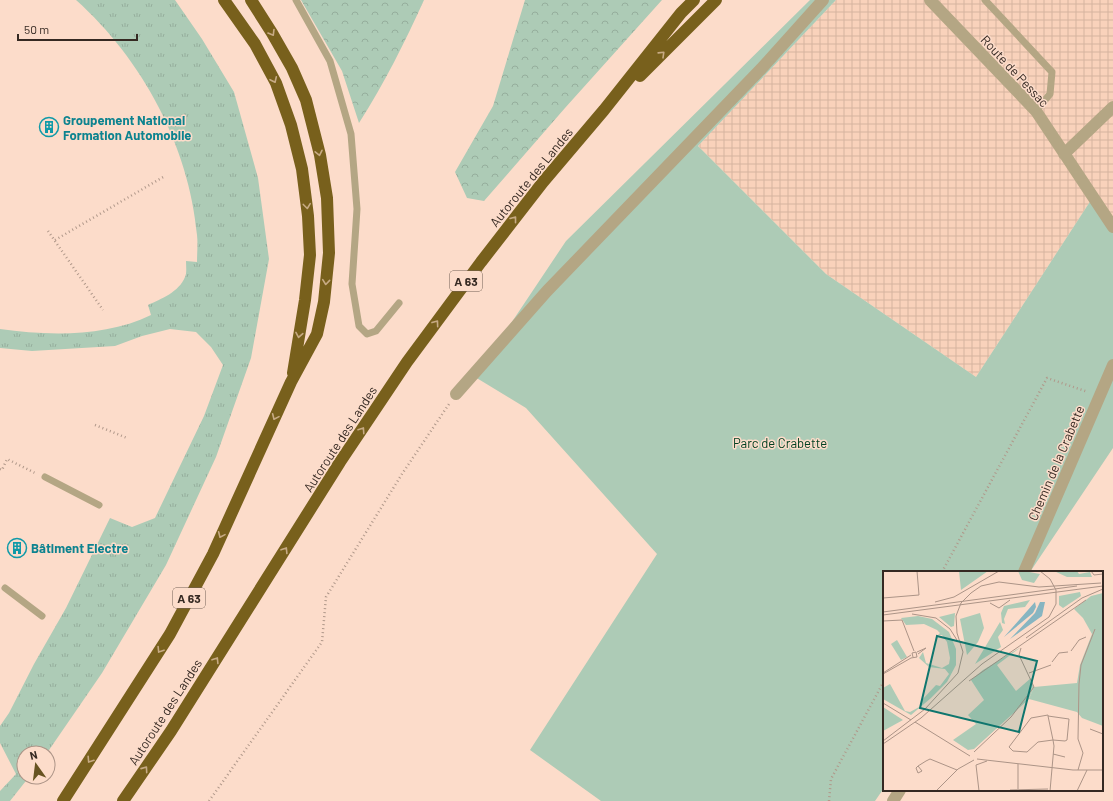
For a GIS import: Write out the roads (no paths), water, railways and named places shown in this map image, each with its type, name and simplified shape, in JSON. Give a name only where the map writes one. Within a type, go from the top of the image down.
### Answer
[{"type":"highway","points":[[224,0],[256,44],[276,83],[290,125],[302,169],[308,216],[310,255],[305,300],[291,382]]},
{"type":"highway","points":[[251,0],[292,68],[306,100],[320,155],[327,198],[329,253],[324,302],[317,334],[291,382]]},
{"type":"highway","points":[[604,110],[681,13],[694,0]]},
{"type":"highway","points":[[604,110],[716,0]]},
{"type":"highway","name":"Autoroute des Landes","points":[[123,801],[171,731],[340,462],[407,362],[481,262],[543,182],[604,110]]},
{"type":"highway","name":"A 63","points":[[63,801],[170,634],[213,554],[291,382]]},
{"type":"street","points":[[456,394],[547,291],[761,69],[823,0]]},
{"type":"street","name":"Route de Pessac","points":[[930,0],[1036,111],[1113,227]]},
{"type":"street","points":[[1064,154],[1113,107]]},
{"type":"street","name":"Chemin de la Crabette","points":[[1024,571],[1113,365]]},
{"type":"street","points":[[893,801],[899,791]]},
{"type":"lane","points":[[296,0],[330,61],[351,134],[356,210],[352,284],[359,326],[367,334],[376,331],[399,303]]},
{"type":"lane","points":[[985,0],[1052,72],[1050,94],[1036,111]]},
{"type":"lane","points":[[45,477],[99,505]]},
{"type":"lane","points":[[5,588],[42,616]]},
{"type":"place","name":"Groupement National Formation Automobile","points":[[49,127]]},
{"type":"place","name":"Bâtiment Electre","points":[[17,548]]},
{"type":"park label","name":"Parc de Crabette","points":[[780,443]]}]
